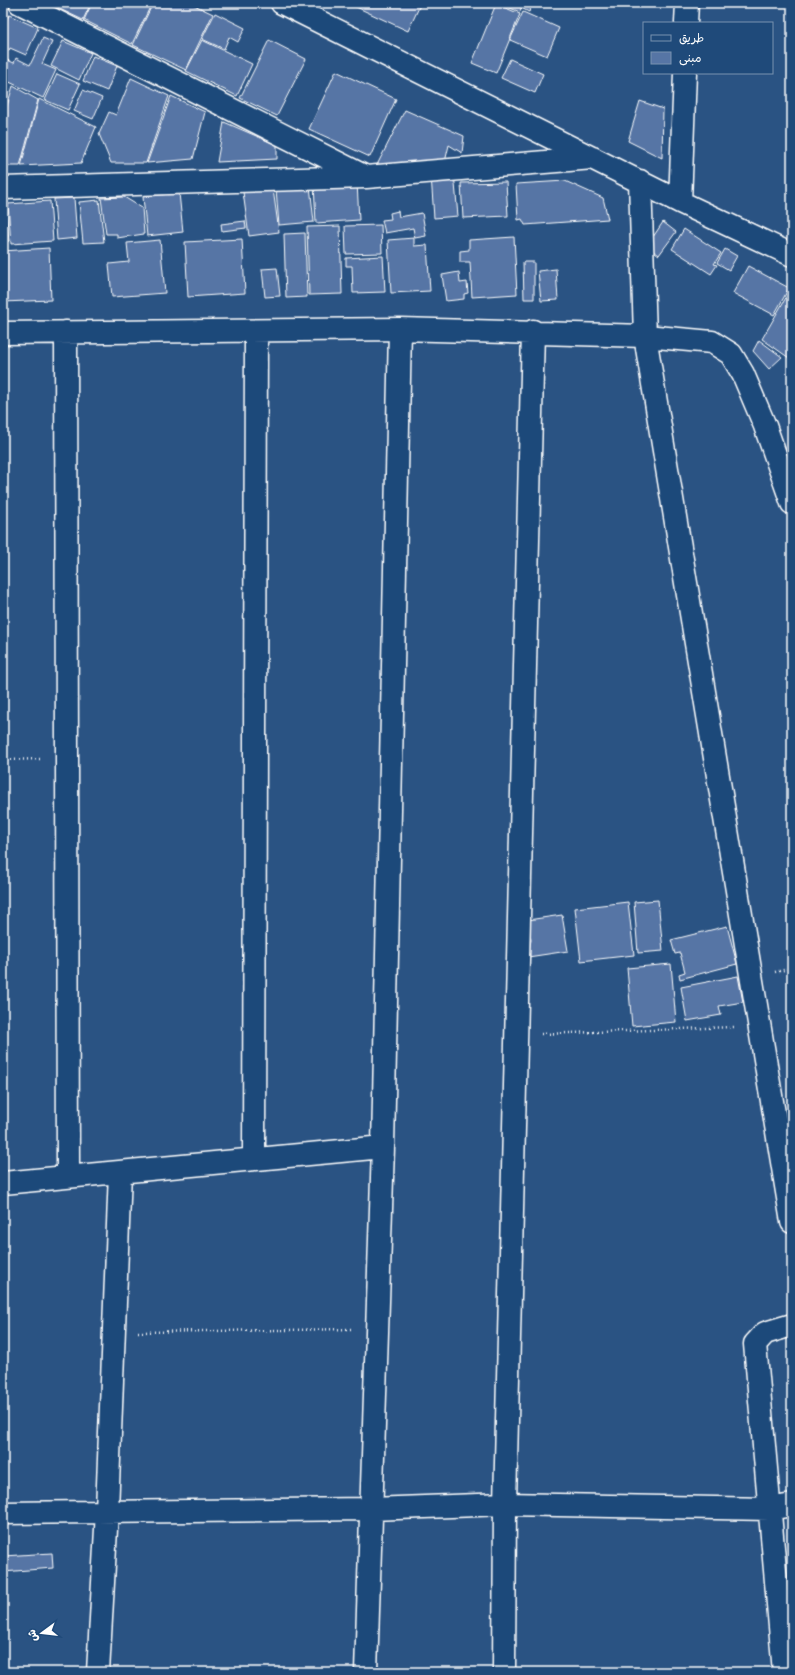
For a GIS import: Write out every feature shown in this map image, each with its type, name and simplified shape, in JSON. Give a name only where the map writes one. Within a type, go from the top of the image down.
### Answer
[{"type":"street","points":[[20,3],[366,177]]},
{"type":"street","points":[[282,3],[680,202],[792,255]]},
{"type":"street","points":[[686,22],[687,3]]},
{"type":"street","points":[[680,202],[684,74]]},
{"type":"street","points":[[3,188],[366,177],[593,158]]},
{"type":"street","points":[[640,181],[645,336],[792,1222]]},
{"type":"street","points":[[3,333],[256,332],[400,328],[533,331],[645,336],[712,342],[731,354],[743,374],[765,426],[792,503]]},
{"type":"street","points":[[366,1672],[383,1147],[400,328]]},
{"type":"street","points":[[504,1672],[505,1504],[533,331]]},
{"type":"street","points":[[66,332],[68,1176]]},
{"type":"street","points":[[254,1159],[256,332]]},
{"type":"street","points":[[3,1183],[383,1147]]},
{"type":"street","points":[[98,1672],[107,1511],[120,1172]]},
{"type":"street","points":[[784,1672],[756,1344],[765,1333],[792,1325]]},
{"type":"street","points":[[3,1513],[371,1509],[505,1504],[770,1509],[792,1505]]},
{"type":"path","points":[[3,760],[68,758]]},
{"type":"path","points":[[516,1035],[760,1026]]},
{"type":"path","points":[[114,1332],[377,1329]]},
{"type":"building","points":[[47,3],[91,3],[83,20]]},
{"type":"building","points":[[92,3],[152,3],[132,44],[84,20]]},
{"type":"building","points":[[153,3],[190,3],[213,14],[186,70],[133,45]]},
{"type":"building","points":[[356,3],[421,3],[408,31],[354,6]]},
{"type":"building","points":[[498,3],[532,3],[529,12],[521,8],[520,12]]},
{"type":"building","points":[[496,4],[520,14],[496,73],[472,63]]},
{"type":"building","points":[[523,12],[559,28],[547,56],[510,40]]},
{"type":"building","points":[[215,13],[245,28],[238,42],[229,37],[224,49],[202,39]]},
{"type":"building","points":[[9,15],[38,28],[26,55],[10,48],[9,51],[3,49],[3,27]]},
{"type":"building","points":[[43,38],[52,42],[42,64],[56,70],[43,98],[3,79],[3,58],[14,63],[16,58],[30,65]]},
{"type":"building","points":[[202,40],[252,64],[237,96],[186,71]]},
{"type":"building","points":[[269,40],[306,59],[277,116],[240,98]]},
{"type":"building","points":[[63,41],[91,53],[79,80],[51,66]]},
{"type":"building","points":[[93,56],[117,66],[107,91],[83,81]]},
{"type":"building","points":[[510,59],[543,74],[535,93],[501,78]]},
{"type":"building","points":[[336,71],[396,99],[370,157],[309,129]]},
{"type":"building","points":[[57,74],[80,84],[68,110],[45,100]]},
{"type":"building","points":[[131,78],[169,96],[146,163],[111,163],[99,134],[109,112],[116,115]]},
{"type":"building","points":[[13,86],[38,100],[20,166],[3,166],[3,119]]},
{"type":"building","points":[[3,87],[9,89],[3,106]]},
{"type":"building","points":[[83,90],[102,98],[93,119],[74,111]]},
{"type":"building","points":[[171,96],[205,112],[193,159],[147,163]]},
{"type":"building","points":[[39,99],[96,127],[81,163],[21,166]]},
{"type":"building","points":[[640,101],[663,109],[662,158],[628,141]]},
{"type":"building","points":[[405,110],[464,136],[462,153],[449,145],[445,162],[377,165]]},
{"type":"building","points":[[224,122],[277,145],[277,159],[217,162]]},
{"type":"building","points":[[454,173],[458,216],[434,218],[431,175]]},
{"type":"building","points":[[565,181],[603,198],[608,219],[525,225],[522,219],[518,220],[516,184]]},
{"type":"building","points":[[357,182],[359,220],[316,223],[314,184]]},
{"type":"building","points":[[506,182],[508,216],[463,218],[461,183]]},
{"type":"building","points":[[310,186],[314,222],[279,225],[276,189]]},
{"type":"building","points":[[273,189],[279,232],[249,236],[243,192]]},
{"type":"building","points":[[179,193],[183,232],[147,236],[143,197]]},
{"type":"building","points":[[124,197],[142,208],[144,234],[117,238],[117,234],[106,234],[101,198]]},
{"type":"building","points":[[74,198],[77,238],[57,240],[54,199]]},
{"type":"building","points":[[99,200],[104,242],[83,243],[79,202]]},
{"type":"building","points":[[3,201],[5,201],[9,241],[3,242]]},
{"type":"building","points":[[50,201],[53,241],[11,244],[8,204]]},
{"type":"building","points":[[398,211],[399,217],[422,213],[426,236],[415,238],[413,228],[385,233],[382,220],[391,219],[390,213]]},
{"type":"building","points":[[245,221],[246,228],[222,231],[221,224]]},
{"type":"building","points":[[663,222],[676,232],[659,255],[647,246]]},
{"type":"building","points":[[381,225],[382,253],[346,254],[345,226]]},
{"type":"building","points":[[340,226],[342,294],[309,295],[307,227]]},
{"type":"building","points":[[684,229],[721,253],[714,264],[717,265],[711,274],[672,249]]},
{"type":"building","points":[[305,233],[307,297],[286,298],[284,234]]},
{"type":"building","points":[[514,237],[517,294],[472,297],[470,262],[460,262],[460,251],[469,250],[469,240]]},
{"type":"building","points":[[414,238],[414,246],[427,245],[430,291],[391,293],[388,240]]},
{"type":"building","points":[[242,239],[245,293],[188,297],[185,242]]},
{"type":"building","points":[[160,240],[165,293],[112,297],[109,264],[129,262],[127,243]]},
{"type":"building","points":[[49,248],[51,300],[3,302],[3,251]]},
{"type":"building","points":[[725,249],[737,256],[729,270],[717,263]]},
{"type":"building","points":[[383,256],[385,292],[353,293],[352,266],[346,266],[346,258]]},
{"type":"building","points":[[523,262],[534,262],[534,299],[524,299]]},
{"type":"building","points":[[748,266],[789,288],[774,315],[733,293]]},
{"type":"building","points":[[277,268],[280,296],[265,297],[262,269]]},
{"type":"building","points":[[556,269],[558,300],[541,301],[538,271]]},
{"type":"building","points":[[459,272],[460,283],[467,282],[468,293],[464,294],[464,299],[446,301],[442,275]]},
{"type":"building","points":[[791,289],[792,290],[792,360],[762,339]]},
{"type":"building","points":[[759,340],[782,357],[769,369],[753,351]]},
{"type":"building","points":[[658,900],[663,951],[638,953],[634,902]]},
{"type":"building","points":[[628,902],[634,955],[581,961],[575,908]]},
{"type":"building","points":[[562,915],[568,951],[528,957],[531,940],[528,920]]},
{"type":"building","points":[[727,926],[737,964],[680,979],[679,974],[685,972],[680,953],[675,954],[671,940]]},
{"type":"building","points":[[671,964],[676,1022],[632,1026],[627,968]]},
{"type":"building","points":[[738,976],[743,1002],[719,1006],[721,1015],[687,1021],[681,987]]},
{"type":"building","points":[[52,1553],[53,1568],[3,1572],[3,1556]]}]
